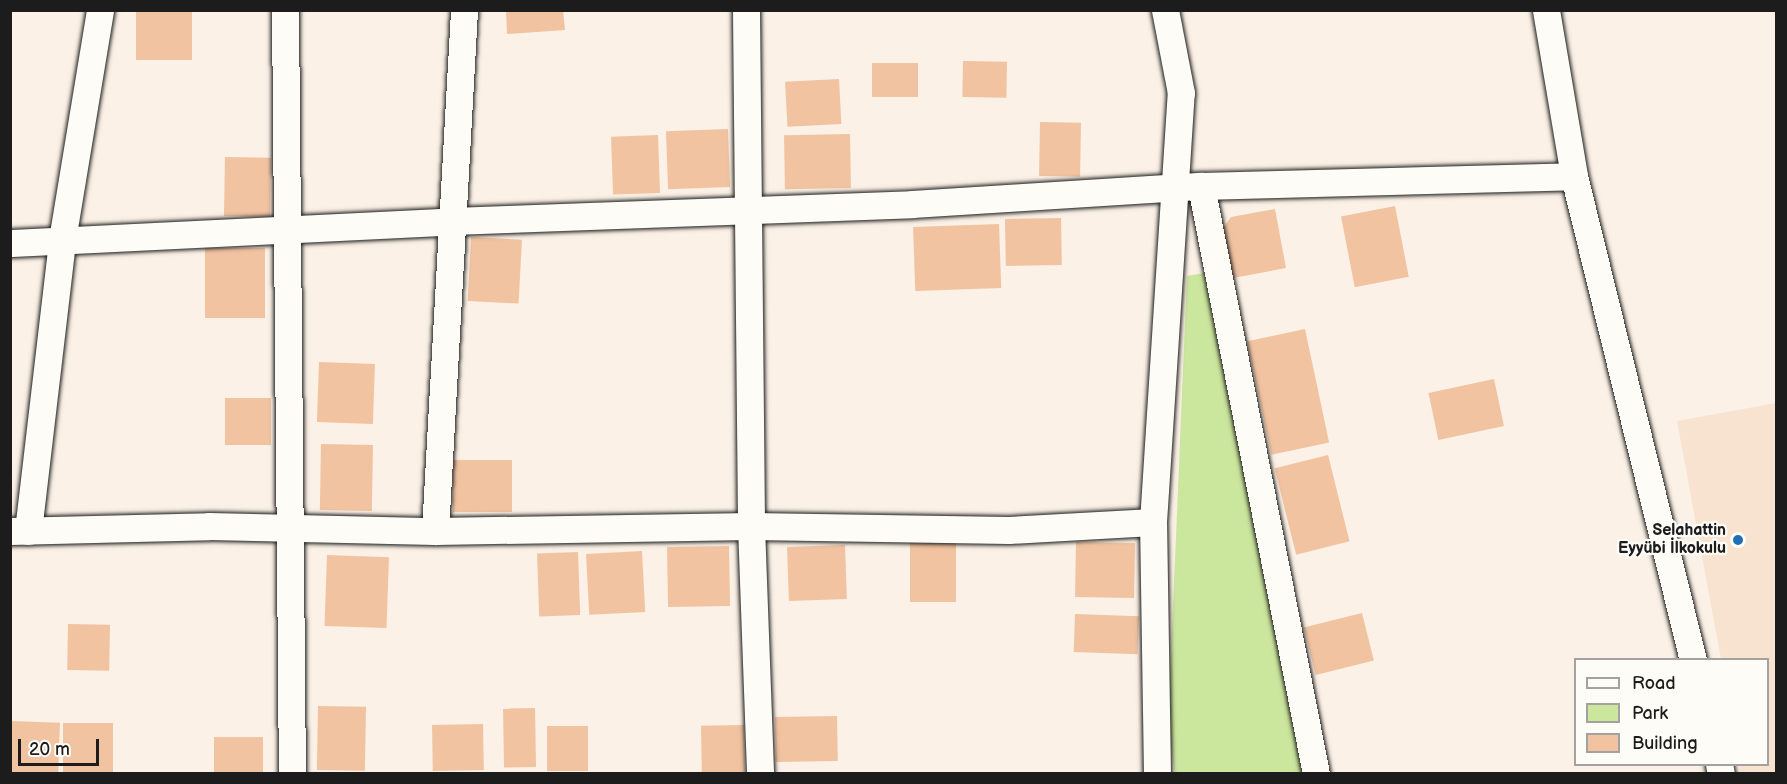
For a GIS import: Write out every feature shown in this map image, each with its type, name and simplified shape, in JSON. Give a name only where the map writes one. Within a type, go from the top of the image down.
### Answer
[{"type":"street","points":[[100,10],[62,240],[19,531],[208,526],[435,531],[751,526],[1009,530],[1153,522]]},
{"type":"street","points":[[285,10],[292,774]]},
{"type":"street","points":[[435,531],[464,10]]},
{"type":"street","points":[[746,10],[751,526],[760,774]]},
{"type":"street","points":[[1165,10],[1181,93],[1189,186],[1316,774]]},
{"type":"street","points":[[1546,10],[1574,176],[1693,658]]},
{"type":"street","points":[[10,243],[287,231],[452,220],[748,210],[1189,186],[1574,176]]},
{"type":"street","points":[[1157,774],[1153,522],[1189,186]]},
{"type":"shaded area","name":"Selahattin Eyyübi İlkokulu","points":[[1776,403],[1776,773],[1741,773],[1740,766],[1769,766],[1769,658],[1721,658],[1677,421]]},
{"type":"green space","points":[[1204,273],[1304,773],[1175,774],[1168,725],[1187,276]]},
{"type":"building","points":[[136,10],[192,10],[192,60],[136,60]]},
{"type":"building","points":[[506,10],[563,10],[565,30],[507,34]]},
{"type":"building","points":[[963,61],[1007,62],[1006,98],[962,97]]},
{"type":"building","points":[[872,63],[918,63],[918,97],[872,97]]},
{"type":"building","points":[[839,79],[841,124],[787,127],[785,82]]},
{"type":"building","points":[[1040,122],[1081,123],[1080,177],[1039,176]]},
{"type":"building","points":[[728,129],[730,187],[668,189],[666,131]]},
{"type":"building","points":[[850,134],[851,188],[785,189],[784,135]]},
{"type":"building","points":[[658,135],[660,193],[613,195],[611,137]]},
{"type":"building","points":[[225,157],[271,158],[270,217],[224,216]]},
{"type":"building","points":[[1395,206],[1409,277],[1355,287],[1341,216]]},
{"type":"building","points":[[1275,209],[1286,268],[1233,278],[1223,228],[1231,217]]},
{"type":"building","points":[[1061,218],[1062,265],[1006,266],[1005,219]]},
{"type":"building","points":[[999,224],[1001,288],[915,291],[913,227]]},
{"type":"building","points":[[471,237],[522,240],[519,304],[468,301]]},
{"type":"building","points":[[205,248],[265,248],[265,318],[205,318]]},
{"type":"building","points":[[1305,329],[1329,442],[1271,455],[1247,341]]},
{"type":"building","points":[[319,362],[375,364],[373,424],[317,422]]},
{"type":"building","points":[[1494,379],[1504,426],[1438,440],[1428,393]]},
{"type":"building","points":[[225,398],[271,398],[271,445],[225,445]]},
{"type":"building","points":[[321,444],[373,445],[372,511],[320,510]]},
{"type":"building","points":[[1328,455],[1350,541],[1296,555],[1275,468]]},
{"type":"building","points":[[453,460],[512,460],[512,512],[453,512]]},
{"type":"building","points":[[1076,542],[1135,543],[1134,598],[1075,597]]},
{"type":"building","points":[[910,543],[956,543],[956,602],[910,602]]},
{"type":"building","points":[[845,545],[847,599],[789,601],[787,547]]},
{"type":"building","points":[[729,546],[730,606],[668,607],[667,547]]},
{"type":"building","points":[[642,551],[645,612],[589,615],[586,554]]},
{"type":"building","points":[[578,552],[580,615],[539,616],[537,553]]},
{"type":"building","points":[[327,555],[389,557],[386,628],[325,626]]},
{"type":"building","points":[[1362,613],[1374,661],[1316,675],[1304,628]]},
{"type":"building","points":[[1075,614],[1139,616],[1138,654],[1074,652]]},
{"type":"building","points":[[68,624],[110,625],[109,671],[67,670]]},
{"type":"building","points":[[318,706],[366,707],[365,771],[317,770]]},
{"type":"building","points":[[535,708],[536,767],[504,768],[503,709]]},
{"type":"building","points":[[837,716],[838,761],[776,762],[775,717]]},
{"type":"building","points":[[10,721],[60,723],[58,774],[10,774]]},
{"type":"building","points":[[63,723],[113,723],[113,774],[63,774]]},
{"type":"building","points":[[483,724],[484,770],[433,771],[432,725]]},
{"type":"building","points":[[744,725],[745,772],[702,773],[701,726]]},
{"type":"building","points":[[547,726],[588,726],[588,771],[547,771]]},
{"type":"building","points":[[214,737],[263,737],[263,774],[214,774]]},
{"type":"place","name":"Selahattin Eyyübi İlkokulu","points":[[1738,540]]}]
